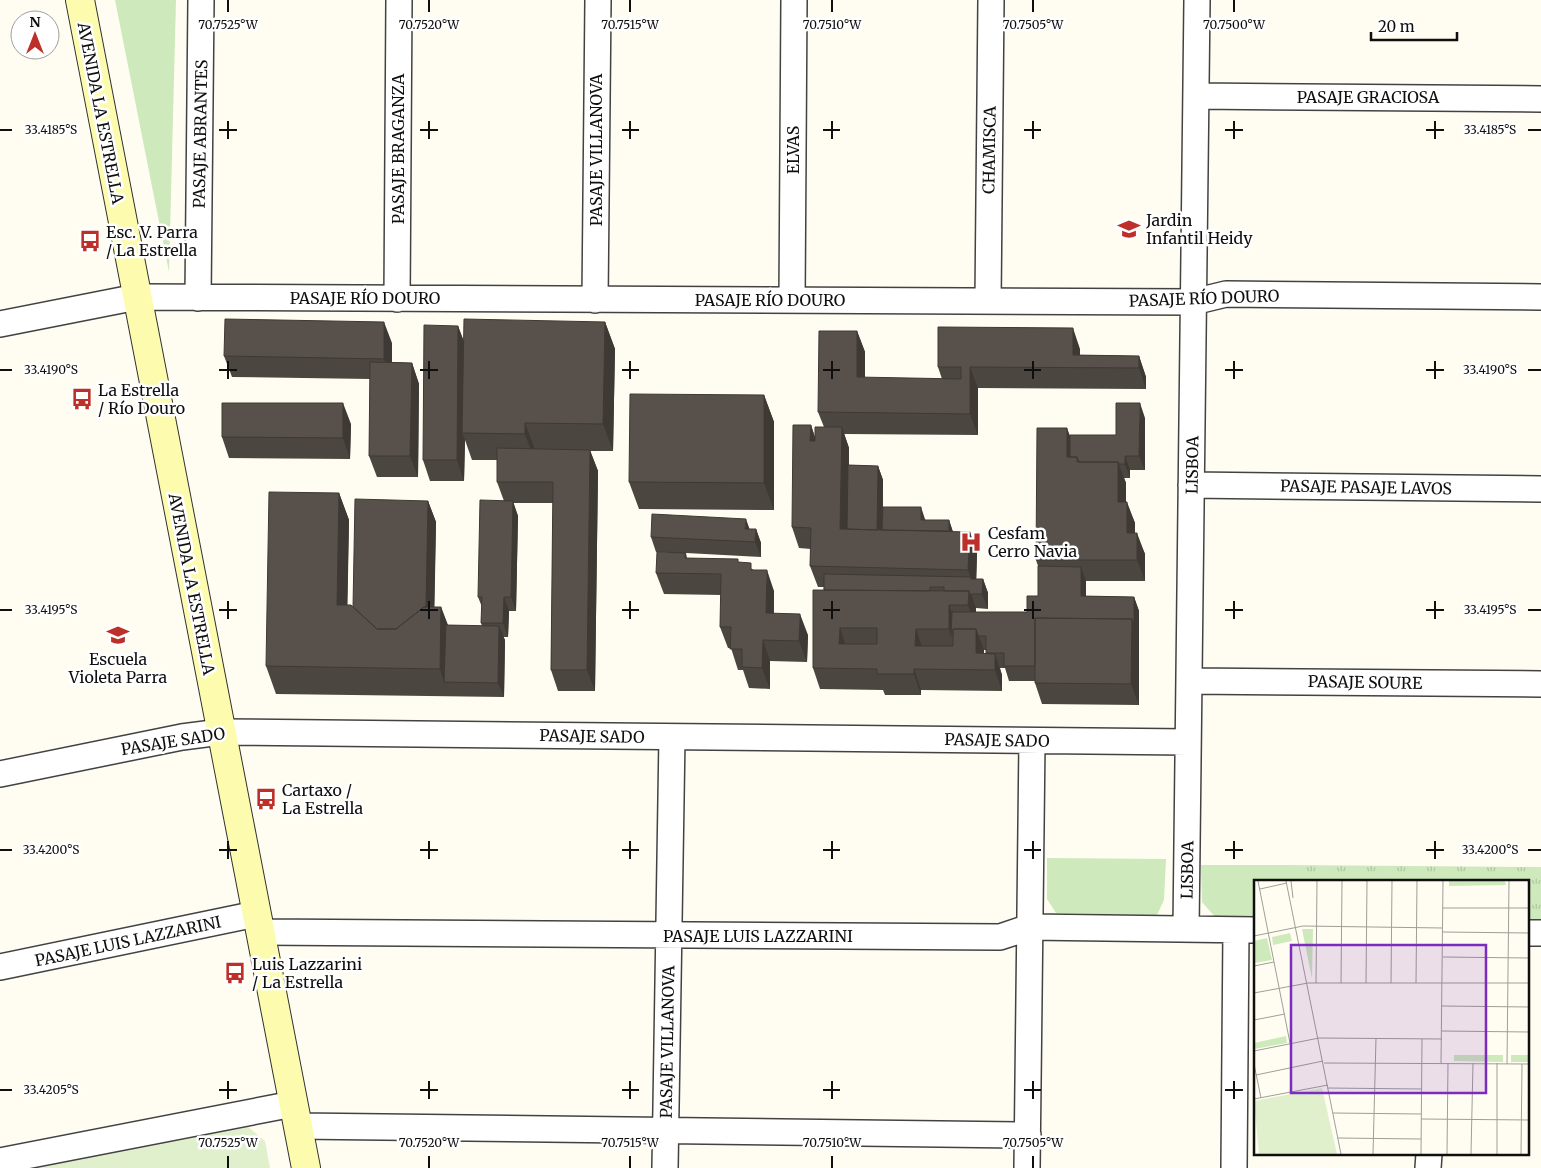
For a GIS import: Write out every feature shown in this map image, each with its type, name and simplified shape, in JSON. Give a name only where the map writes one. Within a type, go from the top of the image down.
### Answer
[{"type":"main road","name":"AVENIDA LA ESTRELLA","points":[[80,0],[306,1168]]},
{"type":"street","name":"PASAJE ABRANTES","points":[[198,298],[201,0]]},
{"type":"street","name":"PASAJE BRAGANZA","points":[[397,299],[399,0]]},
{"type":"street","name":"PASAJE VILLANOVA","points":[[595,300],[598,0]]},
{"type":"street","name":"ELVAS","points":[[792,300],[794,0]]},
{"type":"street","name":"CHAMISCA","points":[[988,301],[991,0]]},
{"type":"street","name":"LISBOA","points":[[1186,929],[1197,0]]},
{"type":"street","name":"PASAJE GRACIOSA","points":[[1196,96],[1541,99]]},
{"type":"street","name":"PASAJE RÍO DOURO","points":[[0,324],[137,297],[1193,302],[1226,294],[1541,297]]},
{"type":"street","name":"PASAJE PASAJE LAVOS","points":[[1191,485],[1541,489]]},
{"type":"street","name":"PASAJE SOURE","points":[[1189,681],[1541,684]]},
{"type":"street","name":"PASAJE SADO","points":[[0,774],[182,737],[221,732],[1188,742]]},
{"type":"street","name":"PASAJE VILLANOVA","points":[[665,1168],[672,737]]},
{"type":"street","points":[[1027,1168],[1032,741]]},
{"type":"street","name":"PASAJE LUIS LAZZARINI","points":[[0,967],[258,923],[668,935],[1000,937],[1030,927],[1245,930]]},
{"type":"street","points":[[1234,1168],[1245,930]]},
{"type":"street","points":[[1528,932],[1541,933]]},
{"type":"street","points":[[0,1161],[296,1115],[665,1130],[1028,1135]]},
{"type":"green space","points":[[115,0],[176,0],[169,272]]},
{"type":"green space","points":[[1047,858],[1166,859],[1164,900],[1157,915],[1056,913],[1047,899]]},
{"type":"green space","points":[[1201,865],[1288,865],[1288,880],[1254,880],[1254,918],[1216,918],[1202,902]]},
{"type":"green space","points":[[1288,865],[1541,867],[1541,919],[1528,919],[1528,880],[1288,880]]},
{"type":"green space","points":[[247,1126],[265,1141],[270,1168],[35,1168]]},
{"type":"building","points":[[225,319],[384,322],[384,359],[224,356]]},
{"type":"building","points":[[464,319],[605,322],[603,424],[525,423],[525,434],[462,433]]},
{"type":"building","points":[[424,325],[458,326],[457,460],[423,460]]},
{"type":"building","points":[[938,327],[1073,328],[1073,355],[1139,356],[1139,368],[970,367],[970,414],[818,412],[819,331],[857,331],[857,377],[961,379],[961,367],[938,367]]},
{"type":"building","points":[[370,362],[412,363],[410,456],[369,456]]},
{"type":"building","points":[[630,394],[764,395],[764,483],[629,482]]},
{"type":"building","points":[[222,403],[343,403],[343,438],[222,437]]},
{"type":"building","points":[[1116,403],[1140,403],[1139,456],[1125,456],[1125,464],[1119,464],[1118,462],[1079,462],[1077,457],[1070,457],[1070,435],[1116,435]]},
{"type":"building","points":[[793,425],[811,425],[810,441],[815,441],[815,427],[842,427],[840,529],[970,532],[968,570],[810,566],[811,528],[792,527]]},
{"type":"building","points":[[1037,428],[1067,428],[1067,457],[1077,457],[1077,462],[1118,462],[1118,502],[1127,502],[1127,533],[1137,533],[1137,560],[1036,560]]},
{"type":"building","points":[[497,448],[590,450],[587,670],[551,670],[553,482],[497,482]]},
{"type":"building","points":[[848,465],[878,466],[877,530],[847,529]]},
{"type":"building","points":[[269,492],[339,493],[337,605],[351,605],[377,629],[396,629],[424,607],[441,607],[440,669],[266,666]]},
{"type":"building","points":[[355,499],[428,501],[426,607],[396,629],[377,629],[353,607]]},
{"type":"building","points":[[480,500],[513,501],[511,597],[504,597],[503,623],[481,623],[482,597],[478,597]]},
{"type":"building","points":[[883,507],[921,507],[921,520],[949,520],[949,531],[882,530]]},
{"type":"building","points":[[652,514],[746,519],[745,529],[756,529],[755,542],[651,537]]},
{"type":"building","points":[[657,552],[685,553],[685,558],[738,559],[738,562],[751,563],[751,570],[767,570],[766,613],[800,614],[799,641],[763,640],[762,668],[742,667],[742,649],[730,649],[731,627],[720,627],[721,574],[656,573]]},
{"type":"building","points":[[1038,566],[1081,567],[1081,596],[1134,597],[1134,626],[1132,619],[1035,618],[1035,666],[1004,666],[1004,653],[986,653],[986,636],[978,636],[976,629],[953,629],[953,636],[951,636],[952,612],[1027,612],[1027,596],[1038,596]]},
{"type":"building","points":[[824,574],[971,577],[971,579],[983,579],[982,594],[971,594],[971,598],[969,591],[944,591],[944,587],[930,587],[930,591],[824,590]]},
{"type":"building","points":[[813,590],[969,591],[968,605],[949,605],[949,629],[916,629],[915,646],[953,646],[953,629],[976,629],[976,653],[995,654],[995,670],[914,669],[914,674],[877,674],[877,669],[813,668]],"holes":[[[840,628],[877,628],[877,644],[839,644]]]},
{"type":"building","points":[[1035,618],[1132,619],[1131,684],[1035,683]]},
{"type":"building","points":[[446,625],[499,626],[498,683],[444,682]]},
{"type":"place","name":"Jardin Infantil Heidy","points":[[1129,229]]},
{"type":"place","name":"Esc. V. Parra / La Estrella","points":[[90,241]]},
{"type":"place","name":"La Estrella / Río Douro","points":[[82,399]]},
{"type":"place","name":"Cesfam Cerro Navia","points":[[971,542]]},
{"type":"place","name":"Escuela Violeta Parra","points":[[118,635]]},
{"type":"place","name":"Cartaxo / La Estrella","points":[[266,799]]},
{"type":"place","name":"Luis Lazzarini / La Estrella","points":[[235,973]]}]
